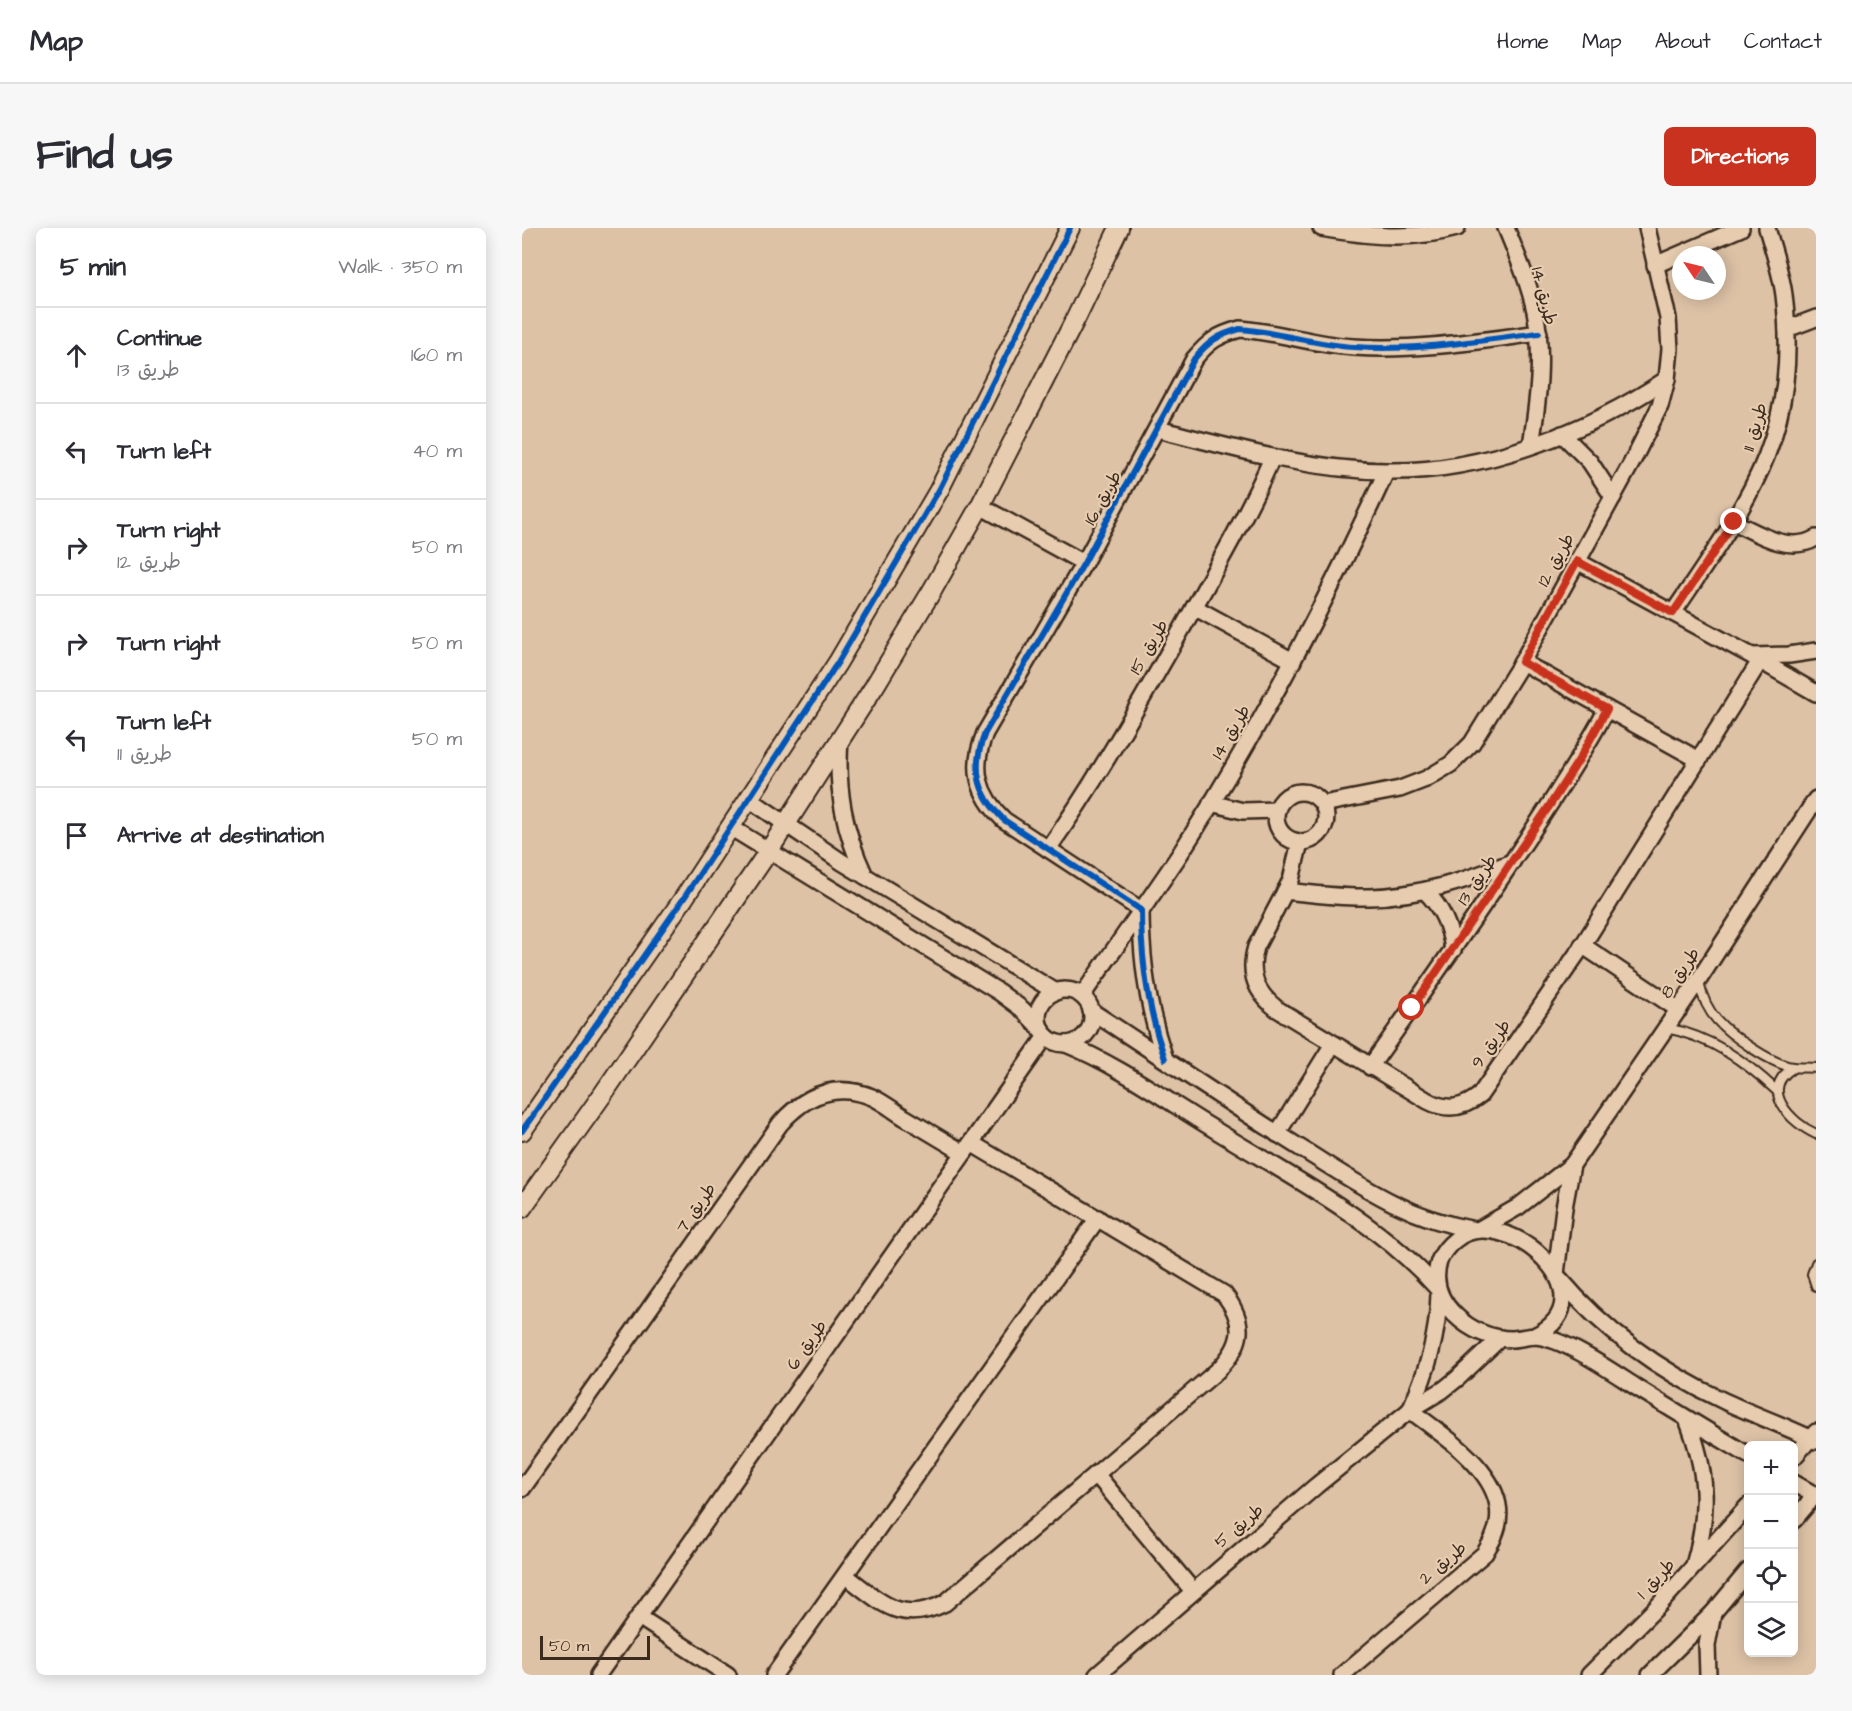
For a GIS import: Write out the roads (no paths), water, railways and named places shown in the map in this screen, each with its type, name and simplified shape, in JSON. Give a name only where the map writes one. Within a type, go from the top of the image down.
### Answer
[{"type":"street","points":[[522,1131],[684,898],[838,662],[939,490],[1070,228]]},
{"type":"street","points":[[522,1209],[768,852],[933,589],[980,506],[1119,228]]},
{"type":"street","points":[[1321,228],[1385,237],[1413,237],[1457,228]]},
{"type":"street","name":"طريق 14","points":[[1506,228],[1529,289],[1539,333],[1539,384],[1531,445]]},
{"type":"street","name":"طريق 12","points":[[1323,804],[1400,789],[1426,779],[1450,764],[1472,743],[1522,662],[1613,497],[1660,406],[1667,379],[1670,349],[1668,318],[1647,228]]},
{"type":"street","points":[[1655,265],[1741,228]]},
{"type":"street","name":"طريق 11","points":[[1673,613],[1734,522],[1757,481],[1776,431],[1783,403],[1787,366],[1784,292],[1767,228]]},
{"type":"street","points":[[1787,329],[1816,318]]},
{"type":"street","name":"طريق 16","points":[[1141,910],[1004,820],[984,796],[978,780],[977,763],[985,733],[1084,563],[1194,359],[1207,343],[1223,334],[1240,329],[1351,347],[1391,349],[1430,348],[1539,333]]},
{"type":"street","points":[[1158,429],[1272,458],[1386,472],[1423,470],[1460,465],[1496,456],[1562,434],[1616,411],[1667,379]]},
{"type":"street","points":[[1562,434],[1590,462],[1613,497]]},
{"type":"street","name":"طريق 15","points":[[1048,849],[1095,779],[1194,607],[1244,518],[1272,458]]},
{"type":"street","name":"طريق 14","points":[[1082,996],[1211,803],[1293,661],[1337,577],[1386,472]]},
{"type":"street","points":[[980,506],[1084,563]]},
{"type":"street","points":[[1734,522],[1780,543],[1797,544],[1816,538]]},
{"type":"street","points":[[1577,561],[1816,693]]},
{"type":"street","points":[[1194,607],[1293,661]]},
{"type":"street","points":[[1756,658],[1816,651]]},
{"type":"street","name":"طريق 9","points":[[1299,842],[1295,867],[1252,959],[1259,993],[1276,1009],[1438,1106],[1460,1107],[1480,1095],[1582,945],[1699,760],[1756,658]]},
{"type":"street","points":[[1522,662],[1699,760]]},
{"type":"street","name":"طريق 13","points":[[1370,1067],[1453,950],[1512,861],[1580,758],[1607,709]]},
{"type":"street","points":[[840,739],[838,763],[842,810],[847,832],[865,876]]},
{"type":"street","points":[[1294,792],[1311,793],[1323,804],[1326,819],[1324,826],[1314,838],[1299,842],[1283,835],[1276,819],[1280,802],[1294,792]]},
{"type":"street","points":[[749,799],[865,876],[1056,992]]},
{"type":"street","name":"طريق 8","points":[[1476,1230],[1518,1207],[1572,1165],[1679,1010],[1816,799]]},
{"type":"street","points":[[1211,803],[1243,811],[1277,810]]},
{"type":"street","points":[[730,827],[999,992],[1022,1009],[1052,1040],[1066,1044],[1111,1066],[1350,1214],[1392,1244],[1438,1291],[1446,1305],[1464,1323],[1487,1335],[1500,1338],[1534,1336],[1546,1330],[1560,1312],[1563,1289],[1558,1276]]},
{"type":"street","points":[[1285,891],[1341,897],[1369,897],[1425,891],[1455,884],[1512,861]]},
{"type":"street","points":[[1425,891],[1445,918],[1453,950]]},
{"type":"street","points":[[1141,910],[1142,961],[1148,1001],[1165,1059]]},
{"type":"street","points":[[1582,945],[1679,1010]]},
{"type":"street","points":[[1044,1033],[1038,1018],[1045,999],[1056,992],[1069,991],[1082,996],[1091,1011],[1277,1134],[1394,1205],[1430,1219],[1494,1232],[1523,1242],[1547,1262],[1598,1320],[1651,1360],[1723,1401],[1814,1437],[1798,1453]]},
{"type":"street","points":[[1066,1044],[1084,1036],[1091,1024],[1091,1011]]},
{"type":"street","name":"طريق 6","points":[[598,1675],[968,1148],[1044,1033]]},
{"type":"street","points":[[1277,1134],[1333,1044]]},
{"type":"street","name":"طريق 7","points":[[522,1489],[774,1133],[794,1108],[812,1097],[832,1091],[853,1091],[873,1098],[968,1148],[1098,1218],[1224,1294],[1234,1307],[1239,1324],[1238,1341],[1231,1357],[945,1603],[928,1611],[909,1612],[891,1608],[846,1576]]},
{"type":"street","name":"طريق 8","points":[[1558,1276],[1564,1208],[1572,1165]]},
{"type":"street","points":[[774,1675],[1098,1218]]},
{"type":"street","points":[[1438,1291],[1439,1261],[1446,1248],[1456,1239],[1476,1230]]},
{"type":"street","name":"طريق 5","points":[[1410,1410],[1437,1334],[1438,1291]]},
{"type":"street","points":[[1534,1336],[1571,1348],[1744,1452]]},
{"type":"street","name":"طريق 5","points":[[1097,1675],[1316,1486],[1410,1410],[1473,1366],[1500,1338]]},
{"type":"street","name":"طريق 2","points":[[1342,1675],[1485,1553],[1495,1535],[1499,1516],[1494,1493],[1484,1473],[1467,1456],[1410,1410]]},
{"type":"street","points":[[1687,1419],[1697,1442],[1706,1493],[1703,1527],[1693,1569]]},
{"type":"street","points":[[1096,1474],[1193,1591]]},
{"type":"street","points":[[1798,1485],[1815,1495],[1798,1515]]},
{"type":"street","name":"طريق 1","points":[[1589,1675],[1693,1569],[1744,1512]]},
{"type":"street","points":[[1650,1675],[1713,1613],[1744,1577]]},
{"type":"street","points":[[1708,1675],[1707,1645],[1713,1613]]},
{"type":"street","points":[[639,1617],[728,1675]]},
{"type":"lane","points":[[1698,981],[1705,1001],[1724,1027],[1761,1053],[1793,1068],[1816,1068]]},
{"type":"lane","points":[[1666,1028],[1715,1044],[1755,1072],[1777,1091],[1784,1108],[1791,1117],[1799,1125],[1816,1134]]},
{"type":"lane","points":[[1777,1091],[1782,1077],[1793,1068]]},
{"type":"lane","points":[[1816,1263],[1812,1274],[1816,1286]]}]
